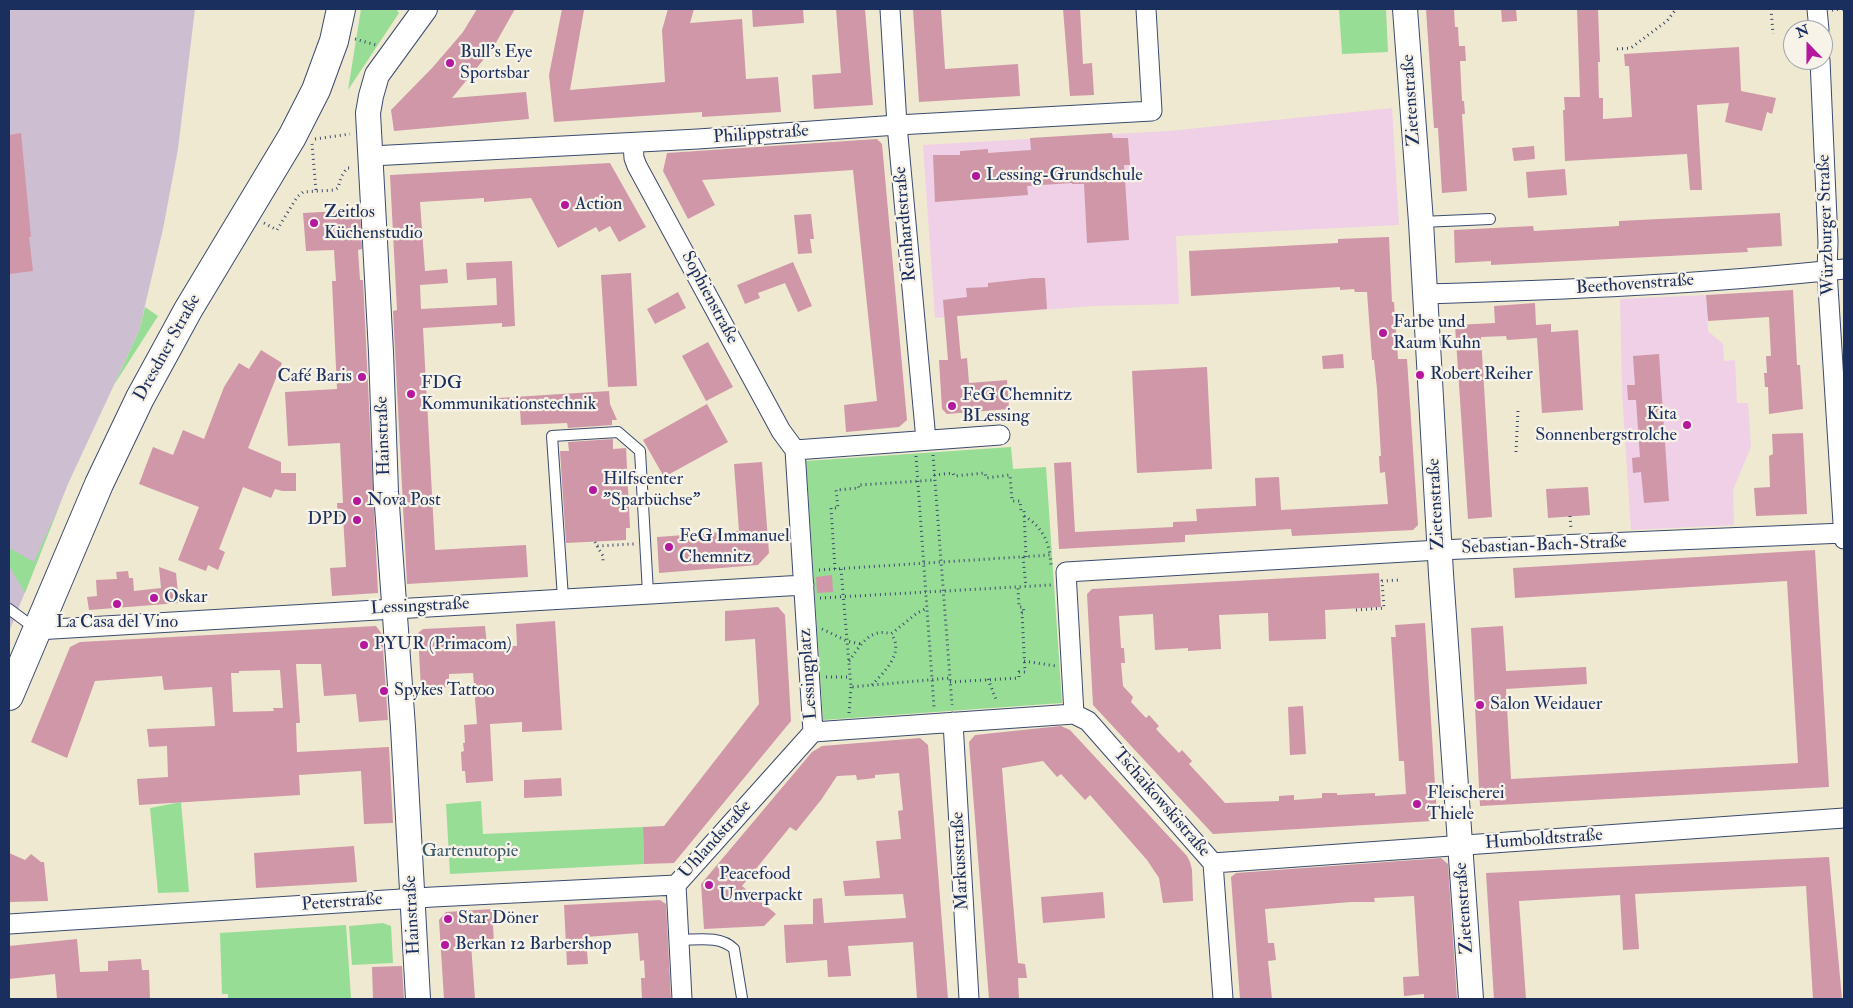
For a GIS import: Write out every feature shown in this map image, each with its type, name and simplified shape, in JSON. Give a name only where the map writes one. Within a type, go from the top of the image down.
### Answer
[{"type":"main road","name":"Dresdner Straße","points":[[9,696],[99,484],[140,398],[184,317],[292,137],[316,90],[334,41],[341,9]]},
{"type":"street","name":"Hainstraße","points":[[418,999],[403,721],[394,608],[368,113],[377,75],[425,9]]},
{"type":"street","name":"Reinhardtstraße","points":[[890,9],[897,125],[924,440]]},
{"type":"street","name":"Philippstraße","points":[[370,156],[633,143],[897,125],[1152,112],[1146,9]]},
{"type":"street","name":"Zietenstraße","points":[[1405,9],[1421,222],[1439,550],[1471,999]]},
{"type":"street","name":"Würzburger Straße","points":[[1820,70],[1828,242],[1836,270],[1844,536]]},
{"type":"street","name":"Sophienstraße","points":[[633,143],[634,158],[638,166],[781,431],[795,450]]},
{"type":"street","name":"Beethovenstraße","points":[[1425,294],[1567,290],[1789,276],[1836,270]]},
{"type":"street","points":[[795,450],[1000,435]]},
{"type":"street","name":"Lessingplatz","points":[[795,450],[813,732],[1074,714]]},
{"type":"street","name":"Sebastian-Bach-Straße","points":[[1057,575],[1439,550],[1844,536]]},
{"type":"street","points":[[1057,575],[1071,668],[1074,714]]},
{"type":"street","name":"Lessingstraße","points":[[36,630],[804,585]]},
{"type":"street","name":"Tschaikowskistraße","points":[[1074,714],[1088,721],[1213,863],[1223,999]]},
{"type":"street","name":"Markusstraße","points":[[944,723],[969,999]]},
{"type":"street","name":"Uhlandstraße","points":[[682,999],[676,885],[813,732]]},
{"type":"street","name":"Humboldtstraße","points":[[1213,863],[1844,818]]},
{"type":"street","name":"Peterstraße","points":[[9,924],[412,898],[676,885]]},
{"type":"lane","points":[[1421,222],[1490,219]]},
{"type":"lane","points":[[563,598],[552,436],[618,432],[640,451],[648,593]]},
{"type":"lane","points":[[9,609],[36,630]]},
{"type":"lane","points":[[679,940],[715,940],[729,944],[734,949],[742,998]]},
{"type":"path","points":[[1617,49],[1631,48],[1667,21],[1676,9]]},
{"type":"path","points":[[1771,9],[1773,34]]},
{"type":"path","points":[[352,39],[377,45]]},
{"type":"path","points":[[316,191],[312,140],[368,132]]},
{"type":"path","points":[[277,230],[297,197],[303,192],[334,190],[338,188],[341,177],[348,168]]},
{"type":"path","points":[[1516,452],[1518,410]]},
{"type":"path","points":[[924,440],[934,475],[950,680],[944,723]]},
{"type":"path","points":[[924,440],[918,481],[932,680],[944,723]]},
{"type":"path","points":[[934,475],[953,473],[954,476],[985,473],[986,478],[1010,476],[1012,501],[1020,501],[1021,511],[1024,511],[1026,587]]},
{"type":"path","points":[[835,569],[831,508],[838,508],[836,490],[858,488],[858,485],[934,480]]},
{"type":"path","points":[[804,585],[843,597],[1053,585],[1057,575],[1046,537],[1024,515]]},
{"type":"path","points":[[603,562],[603,556],[596,544],[645,544]]},
{"type":"path","points":[[804,585],[835,569],[1050,555]]},
{"type":"path","points":[[841,569],[852,687],[847,729]]},
{"type":"path","points":[[1356,610],[1384,608],[1382,581],[1398,580]]},
{"type":"path","points":[[852,687],[932,680],[1019,678],[1019,672],[1025,672],[1022,613],[1024,613],[1023,607],[1020,607],[1018,588]]},
{"type":"path","points":[[891,634],[917,613],[927,608]]},
{"type":"path","points":[[806,621],[847,641],[861,644]]},
{"type":"path","points":[[849,661],[861,644],[877,632],[891,634],[896,641],[896,650],[891,663],[871,685]]},
{"type":"path","points":[[1024,661],[1071,668]]},
{"type":"path","points":[[810,677],[851,678]]},
{"type":"path","points":[[988,680],[1003,719]]},
{"type":"shaded area","points":[[9,9],[195,9],[178,149],[163,229],[139,331],[68,484],[9,632]]},
{"type":"shaded area","points":[[1392,108],[1399,225],[1176,236],[1179,304],[1094,306],[935,318],[923,145],[1169,131]]},
{"type":"shaded area","name":"Kita Sonnenbergstrolche","points":[[1706,295],[1708,331],[1723,344],[1724,361],[1735,360],[1737,403],[1748,403],[1751,447],[1733,490],[1734,525],[1631,530],[1622,393],[1620,299]]},
{"type":"green space","points":[[361,9],[396,9],[399,13],[348,90]]},
{"type":"green space","points":[[1339,9],[1386,9],[1388,52],[1342,54]]},
{"type":"green space","points":[[145,307],[158,316],[114,385],[139,331]]},
{"type":"green space","points":[[1011,447],[1013,469],[1046,467],[1062,703],[823,720],[806,461]]},
{"type":"green space","points":[[60,504],[25,593],[9,566],[9,548],[34,562]]},
{"type":"green space","name":"Gartenutopie","points":[[481,801],[483,834],[643,827],[644,864],[450,874],[446,804]]},
{"type":"green space","points":[[181,802],[189,892],[158,893],[150,808]]},
{"type":"green space","points":[[383,923],[391,926],[393,963],[352,965],[349,926]]},
{"type":"green space","points":[[346,925],[351,998],[228,999],[228,994],[222,994],[220,933]]},
{"type":"building","points":[[477,9],[515,9],[493,48],[452,98],[526,92],[529,119],[394,131],[391,110],[433,67],[463,32]]},
{"type":"building","points":[[562,9],[584,10],[570,90],[665,82],[662,30],[668,9],[694,9],[690,23],[742,19],[746,79],[778,77],[781,112],[702,117],[702,112],[554,122],[549,75]]},
{"type":"building","points":[[752,9],[803,9],[804,23],[753,27]]},
{"type":"building","points":[[836,9],[865,9],[873,105],[814,109],[812,75],[841,73]]},
{"type":"building","points":[[913,9],[941,9],[945,69],[1018,64],[1020,96],[919,102]]},
{"type":"building","points":[[1063,9],[1080,9],[1083,64],[1092,63],[1094,95],[1070,96]]},
{"type":"building","points":[[1426,9],[1454,9],[1455,27],[1458,27],[1459,46],[1465,46],[1466,61],[1460,61],[1462,101],[1464,101],[1465,114],[1462,114],[1467,191],[1442,193],[1438,128],[1434,128]]},
{"type":"building","points":[[1501,9],[1516,9],[1517,21],[1502,22]]},
{"type":"building","points":[[1577,9],[1598,9],[1599,98],[1603,98],[1603,119],[1632,117],[1629,66],[1625,66],[1624,54],[1739,47],[1741,91],[1776,98],[1772,114],[1767,112],[1762,131],[1725,122],[1729,103],[1697,105],[1702,190],[1690,190],[1687,154],[1565,161],[1564,97],[1580,97]]},
{"type":"building","points":[[21,133],[33,271],[9,274],[9,135]]},
{"type":"building","points":[[1112,133],[1113,138],[1128,138],[1130,165],[1124,165],[1129,240],[1087,243],[1084,184],[1027,186],[1028,195],[935,202],[933,155],[960,155],[960,151],[988,149],[988,153],[1031,150],[1030,138]]},
{"type":"building","points":[[877,139],[882,144],[907,420],[899,427],[846,432],[844,405],[877,401],[853,170],[702,180],[715,205],[688,219],[663,171],[667,153]]},
{"type":"building","points":[[1534,146],[1535,159],[1514,161],[1512,148]]},
{"type":"building","points":[[610,163],[646,227],[619,242],[610,226],[599,232],[596,227],[558,248],[531,198],[484,202],[484,198],[420,202],[425,271],[447,269],[448,283],[420,285],[421,309],[497,305],[496,278],[467,280],[466,263],[512,261],[515,326],[502,327],[502,323],[423,328],[435,550],[526,545],[528,577],[407,584],[393,311],[397,310],[390,175]]},
{"type":"building","points":[[1565,169],[1567,195],[1528,198],[1526,172]]},
{"type":"building","points":[[360,210],[362,249],[358,250],[360,280],[363,280],[378,593],[332,596],[330,568],[346,567],[343,516],[338,517],[337,503],[343,503],[340,443],[288,446],[285,392],[337,389],[332,281],[336,281],[334,250],[306,251],[303,213]]},
{"type":"building","points":[[1780,213],[1782,246],[1747,248],[1748,252],[1491,265],[1491,261],[1455,263],[1454,230],[1533,226],[1534,231],[1619,226],[1619,221]]},
{"type":"building","points":[[811,214],[814,239],[810,239],[812,253],[798,254],[794,215]]},
{"type":"building","points":[[1389,237],[1392,302],[1394,302],[1398,359],[1407,359],[1418,525],[1413,530],[1292,536],[1291,529],[1185,535],[1185,542],[1059,549],[1054,463],[1071,462],[1075,532],[1173,527],[1173,522],[1197,521],[1196,509],[1256,506],[1255,478],[1279,477],[1281,510],[1388,504],[1385,472],[1380,473],[1379,456],[1381,456],[1377,389],[1374,360],[1372,360],[1367,292],[1355,292],[1354,289],[1340,290],[1340,287],[1191,296],[1189,251],[1338,243],[1338,239]]},
{"type":"building","points":[[793,262],[812,306],[798,312],[785,283],[758,293],[760,298],[745,304],[737,285]]},
{"type":"building","points":[[631,273],[637,386],[608,387],[601,275]]},
{"type":"building","points":[[1045,278],[1047,309],[957,316],[961,359],[967,358],[969,383],[1007,380],[1009,409],[947,414],[942,409],[939,360],[948,360],[943,300],[967,297],[966,288],[988,287],[988,283]]},
{"type":"building","points":[[1793,290],[1797,365],[1800,365],[1803,409],[1769,414],[1768,387],[1765,387],[1764,373],[1767,373],[1766,356],[1771,356],[1769,317],[1708,321],[1706,295]]},
{"type":"building","points":[[678,292],[686,308],[655,324],[647,309]]},
{"type":"building","points":[[1535,303],[1536,325],[1551,324],[1551,332],[1578,330],[1583,410],[1542,413],[1537,338],[1507,340],[1506,336],[1481,337],[1492,517],[1468,519],[1455,325],[1495,323],[1494,306]]},
{"type":"building","points":[[708,342],[733,387],[706,401],[682,356]]},
{"type":"building","points":[[261,350],[282,363],[248,448],[281,462],[281,473],[296,473],[296,491],[275,489],[271,498],[243,487],[219,549],[225,552],[218,570],[208,565],[206,571],[178,560],[199,507],[139,484],[153,447],[173,455],[183,430],[204,439],[224,387],[239,363],[249,369]]},
{"type":"building","points":[[1343,354],[1344,368],[1323,369],[1322,356]]},
{"type":"building","points":[[1659,354],[1669,501],[1644,503],[1641,472],[1633,473],[1632,458],[1640,457],[1636,400],[1628,400],[1627,385],[1635,385],[1633,356]]},
{"type":"building","points":[[1207,367],[1212,469],[1137,473],[1132,371]]},
{"type":"building","points":[[609,391],[610,404],[617,420],[612,420],[612,425],[568,428],[567,423],[521,425],[520,409],[498,411],[498,398]]},
{"type":"building","points":[[707,404],[728,442],[664,477],[643,440]]},
{"type":"building","points":[[1803,433],[1807,514],[1756,516],[1754,488],[1770,487],[1769,456],[1773,454],[1772,434]]},
{"type":"building","name":"Hilfscenter \"Sparbüchse\"","points":[[613,439],[613,449],[626,448],[630,528],[626,528],[626,540],[566,543],[560,451],[569,451],[568,442]]},
{"type":"building","points":[[762,462],[769,553],[758,565],[659,573],[657,537],[739,531],[734,464]]},
{"type":"building","points":[[1588,487],[1590,515],[1548,518],[1546,489]]},
{"type":"building","points":[[1815,550],[1829,787],[1480,806],[1471,628],[1503,626],[1506,671],[1586,667],[1587,684],[1506,689],[1511,779],[1798,763],[1787,581],[1515,598],[1513,568]]},
{"type":"building","points":[[159,567],[176,573],[179,603],[89,610],[87,597],[97,596],[96,580],[117,579],[116,572],[128,571],[129,578],[133,578],[134,591],[161,588]]},
{"type":"building","points":[[1379,573],[1381,607],[1325,610],[1326,639],[1269,641],[1268,613],[1219,615],[1221,649],[1155,650],[1153,614],[1119,616],[1121,648],[1124,648],[1125,663],[1121,663],[1123,686],[1133,697],[1131,702],[1146,718],[1149,715],[1159,726],[1156,729],[1179,753],[1182,750],[1192,761],[1189,764],[1225,803],[1279,801],[1279,796],[1294,795],[1294,800],[1322,798],[1322,793],[1337,793],[1337,795],[1375,793],[1375,796],[1406,794],[1404,761],[1399,761],[1391,637],[1396,637],[1395,625],[1425,623],[1437,817],[1433,821],[1213,834],[1093,705],[1087,594],[1092,589]]},
{"type":"building","points":[[832,575],[833,592],[817,593],[816,577]]},
{"type":"building","points":[[778,607],[785,615],[791,721],[674,863],[644,864],[643,827],[664,826],[759,704],[755,639],[725,641],[725,611]]},
{"type":"building","points":[[555,621],[562,730],[522,732],[522,722],[490,724],[493,781],[466,783],[465,771],[462,771],[461,752],[464,751],[463,743],[465,743],[464,725],[477,724],[473,673],[449,674],[449,687],[421,689],[418,633],[423,629],[485,626],[487,646],[517,646],[516,624]]},
{"type":"building","points":[[376,626],[382,634],[388,720],[359,722],[356,694],[324,696],[321,664],[296,664],[300,723],[296,723],[297,752],[389,747],[393,823],[364,824],[361,771],[299,775],[300,795],[139,805],[137,779],[168,777],[167,746],[149,747],[147,729],[215,726],[212,687],[164,690],[162,676],[95,681],[67,758],[31,742],[70,647],[80,642]],"holes":[[[280,670],[283,708],[273,708],[274,711],[233,712],[231,673],[239,673],[239,671]]]},
{"type":"building","points":[[1303,706],[1306,754],[1290,755],[1288,707]]},
{"type":"building","points":[[1061,726],[1070,730],[1187,856],[1192,870],[1193,901],[1163,903],[1159,878],[1147,860],[1090,795],[1085,800],[1061,774],[1057,777],[1043,761],[1002,768],[1018,963],[1025,964],[1027,978],[1018,978],[1019,999],[989,999],[969,742],[975,735]]},
{"type":"building","points":[[920,738],[928,745],[948,999],[917,999],[913,942],[848,946],[851,976],[828,977],[827,960],[786,963],[784,925],[813,924],[813,899],[822,898],[824,923],[906,918],[903,894],[845,896],[843,881],[880,878],[876,841],[901,839],[898,811],[903,810],[899,773],[875,775],[875,778],[857,780],[856,775],[837,776],[821,800],[796,831],[790,827],[742,886],[776,914],[764,926],[704,929],[701,884],[812,752],[822,746]]},
{"type":"building","points":[[561,778],[562,796],[524,798],[524,780]]},
{"type":"building","points":[[354,846],[357,882],[256,888],[254,853]]},
{"type":"building","points":[[9,853],[25,860],[31,854],[41,862],[44,862],[48,901],[9,902]]},
{"type":"building","points":[[1829,857],[1842,999],[1813,999],[1806,886],[1635,894],[1639,949],[1623,950],[1620,895],[1519,901],[1526,999],[1494,999],[1486,873]]},
{"type":"building","points":[[1441,858],[1448,864],[1457,999],[1424,999],[1424,994],[1404,996],[1403,977],[1419,976],[1414,896],[1374,898],[1375,902],[1351,902],[1265,909],[1268,943],[1274,943],[1276,960],[1268,961],[1272,999],[1240,999],[1231,877],[1236,873]]},
{"type":"building","points":[[1103,892],[1105,918],[1043,923],[1041,897]]},
{"type":"building","points":[[660,900],[666,904],[671,999],[642,999],[641,978],[645,978],[644,960],[640,961],[638,933],[586,937],[588,964],[567,965],[564,905]]},
{"type":"building","points":[[492,909],[494,942],[471,944],[475,999],[444,999],[439,920],[446,912]]},
{"type":"building","points":[[77,939],[80,972],[108,971],[108,961],[141,959],[142,970],[149,970],[150,999],[57,999],[55,974],[9,979],[9,946]]},
{"type":"building","points":[[402,966],[404,999],[373,999],[372,967]]},
{"type":"place","name":"Bull’s Eye Sportsbar","points":[[450,63]]},
{"type":"place","name":"Lessing-Grundschule","points":[[976,176]]},
{"type":"place","name":"Action","points":[[565,205]]},
{"type":"place","name":"Zeitlos Küchenstudio","points":[[314,223]]},
{"type":"place","name":"Farbe und Raum Kuhn","points":[[1383,333]]},
{"type":"place","name":"Robert Reiher","points":[[1420,375]]},
{"type":"place","name":"Café Baris","points":[[362,377]]},
{"type":"place","name":"FDG Kommunikationstechnik","points":[[411,394]]},
{"type":"place","name":"FeG Chemnitz BLessing","points":[[952,406]]},
{"type":"place","name":"Kita Sonnenbergstrolche","points":[[1687,425]]},
{"type":"place","name":"Hilfscenter \"Sparbüchse\"","points":[[593,490]]},
{"type":"place","name":"Nova Post","points":[[357,501]]},
{"type":"place","name":"DPD","points":[[357,520]]},
{"type":"place","name":"FeG Immanuel Chemnitz","points":[[669,547]]},
{"type":"place","name":"Oskar","points":[[154,598]]},
{"type":"place","name":"La Casa del Vino","points":[[117,604]]},
{"type":"place","name":"PYUR (Primacom)","points":[[364,645]]},
{"type":"place","name":"Spykes Tattoo","points":[[384,691]]},
{"type":"place","name":"Salon Weidauer","points":[[1480,705]]},
{"type":"place","name":"Fleischerei Thiele","points":[[1417,804]]},
{"type":"place","name":"Peacefood Unverpackt","points":[[709,885]]},
{"type":"place","name":"Star Döner","points":[[448,919]]},
{"type":"place","name":"Berkan 12 Barbershop","points":[[445,945]]}]
